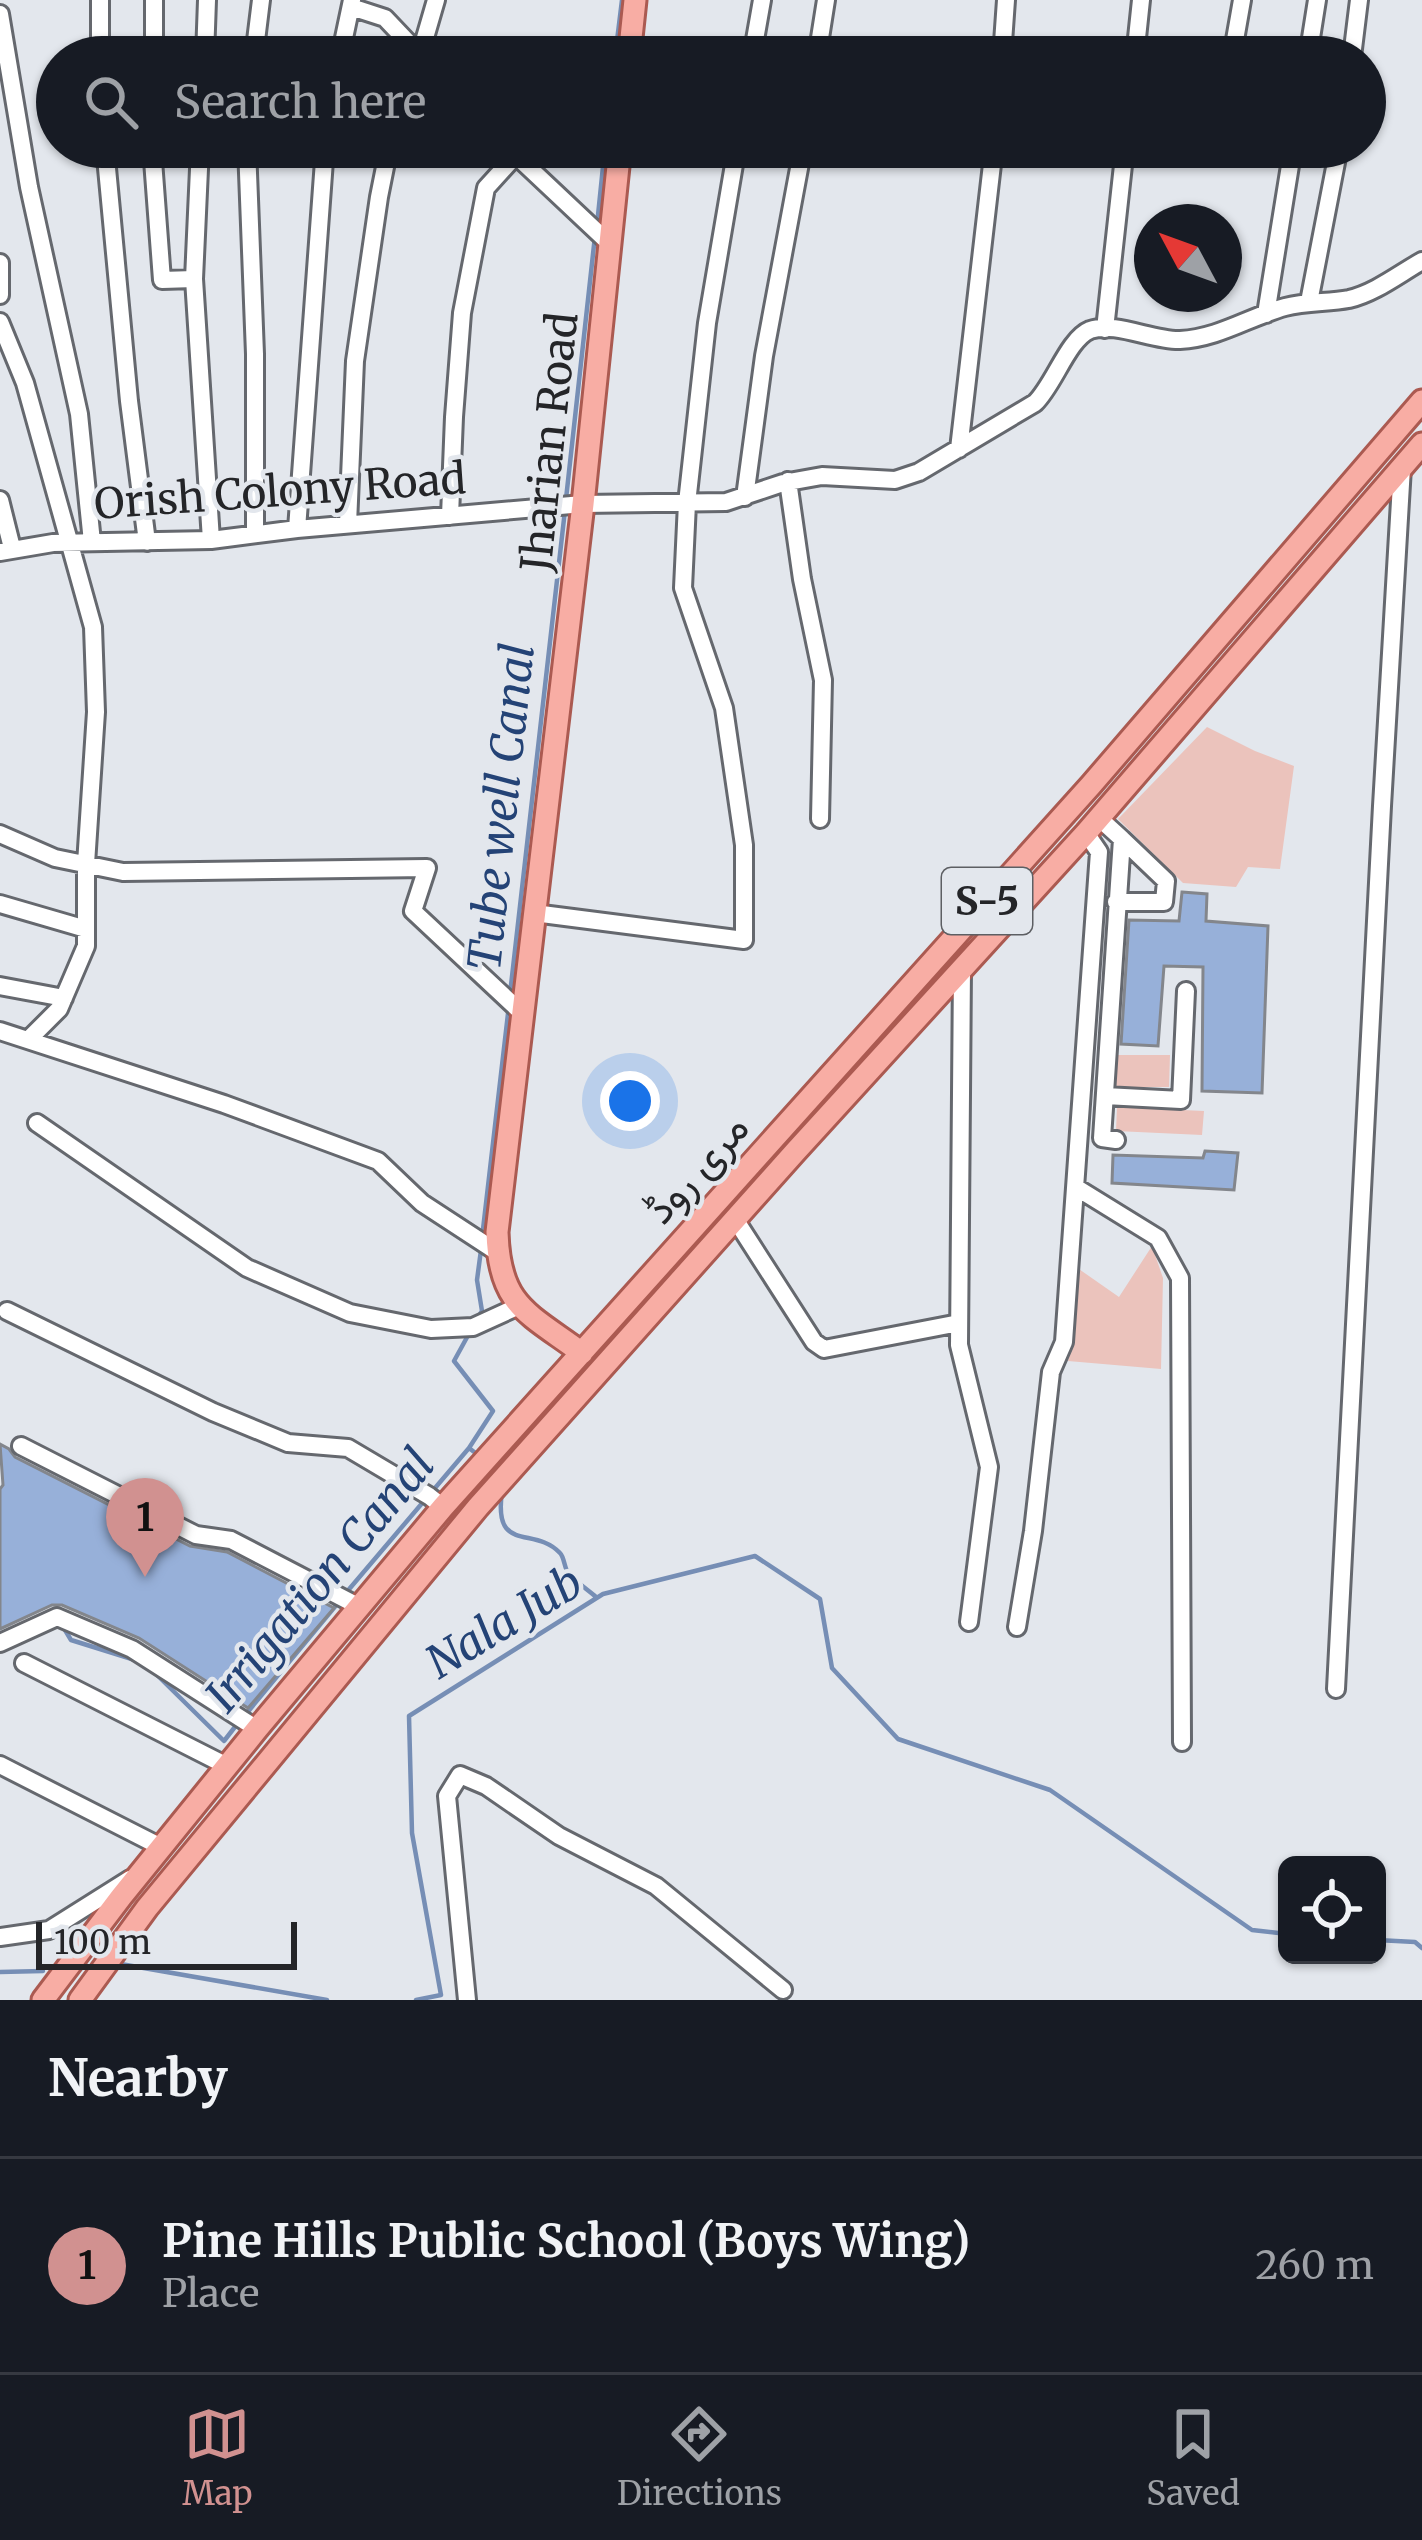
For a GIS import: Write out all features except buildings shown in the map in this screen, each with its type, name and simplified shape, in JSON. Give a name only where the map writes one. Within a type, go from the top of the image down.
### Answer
[{"type":"main road","points":[[631,36],[635,0]]},
{"type":"main road","name":"Jharian Road","points":[[519,1306],[507,1289],[497,1232],[618,168]]},
{"type":"main road","name":"مری روڈ","points":[[45,1997],[256,1729],[450,1499],[1167,697],[1422,401]]},
{"type":"main road","name":"مری روڈ","points":[[80,2000],[147,1908],[478,1507],[1092,825],[1422,444]]},
{"type":"main road","points":[[1167,697],[1188,715]]},
{"type":"main road","points":[[776,1136],[795,1152]]},
{"type":"main road","points":[[519,1306],[582,1353]]},
{"type":"main road","points":[[320,1653],[342,1669]]},
{"type":"street","points":[[100,0],[100,36]]},
{"type":"street","points":[[154,0],[154,36]]},
{"type":"street","points":[[206,36],[207,0]]},
{"type":"street","points":[[257,36],[261,0]]},
{"type":"street","points":[[422,36],[436,0]]},
{"type":"street","points":[[756,36],[762,0]]},
{"type":"street","points":[[820,36],[826,0]]},
{"type":"street","points":[[1003,36],[1006,0]]},
{"type":"street","points":[[1137,36],[1141,0]]},
{"type":"street","points":[[1236,36],[1242,0]]},
{"type":"street","points":[[1312,36],[1318,0]]},
{"type":"street","points":[[1355,36],[1359,0]]},
{"type":"street","points":[[345,36],[352,4],[385,18],[400,36]]},
{"type":"street","points":[[0,14],[29,187],[79,414],[92,542]]},
{"type":"street","points":[[107,168],[147,542]]},
{"type":"street","points":[[154,168],[162,280],[194,279]]},
{"type":"street","points":[[199,168],[194,279],[211,540]]},
{"type":"street","points":[[248,168],[255,534]]},
{"type":"street","points":[[297,529],[323,168]]},
{"type":"street","points":[[348,524],[355,361],[385,168]]},
{"type":"street","points":[[450,516],[466,292],[486,188],[500,168]]},
{"type":"street","points":[[530,168],[610,244]]},
{"type":"street","points":[[535,913],[744,940],[744,845],[724,708],[683,588],[706,323],[733,168]]},
{"type":"street","points":[[745,497],[764,356],[799,168]]},
{"type":"street","points":[[959,449],[992,168]]},
{"type":"street","points":[[1123,168],[1105,329],[1172,340],[1222,333],[1266,314],[1349,298],[1422,261]]},
{"type":"street","points":[[1266,314],[1290,168]]},
{"type":"street","points":[[1310,302],[1335,168]]},
{"type":"street","points":[[0,262],[0,295]]},
{"type":"street","points":[[0,322],[25,383],[93,627],[96,712],[86,946],[59,1009],[29,1039]]},
{"type":"street","name":"Orish Colony Road","points":[[6,550],[70,542],[211,540],[583,504],[727,502],[822,476],[895,480],[920,472],[1035,403],[1084,333],[1105,329]]},
{"type":"street","points":[[1336,1689],[1402,467]]},
{"type":"street","points":[[788,482],[823,680],[820,819]]},
{"type":"street","points":[[0,500],[6,550]]},
{"type":"street","points":[[1092,825],[1122,839],[1166,881],[1164,902],[1116,902]]},
{"type":"street","points":[[1017,1627],[1051,1372],[1064,1342],[1099,852],[1092,825]]},
{"type":"street","points":[[0,833],[55,858],[124,872],[427,868],[413,911],[523,1014]]},
{"type":"street","points":[[1116,1140],[1102,1138],[1122,839]]},
{"type":"street","points":[[0,904],[86,929]]},
{"type":"street","points":[[962,968],[959,1345],[989,1467],[969,1622]]},
{"type":"street","points":[[0,986],[64,998]]},
{"type":"street","points":[[1105,1096],[1181,1100],[1186,991]]},
{"type":"street","points":[[0,1031],[378,1161],[422,1203],[497,1252]]},
{"type":"street","points":[[37,1124],[247,1268],[350,1313],[431,1329],[473,1327],[519,1306]]},
{"type":"street","points":[[1077,1188],[1158,1238],[1180,1278],[1182,1742]]},
{"type":"street","points":[[735,1219],[814,1342],[824,1349],[958,1323]]},
{"type":"street","points":[[7,1311],[212,1412],[288,1443],[348,1448],[429,1496],[450,1499]]},
{"type":"street","points":[[21,1446],[196,1534],[231,1540],[358,1606]]},
{"type":"street","points":[[0,1643],[53,1619],[132,1649],[256,1729]]},
{"type":"street","points":[[24,1663],[227,1766]]},
{"type":"street","points":[[0,1765],[163,1848]]},
{"type":"street","points":[[466,2000],[447,1796],[460,1774],[486,1786],[559,1836],[656,1886],[783,1990]]},
{"type":"street","points":[[0,1937],[49,1930],[146,1869]]},
{"type":"shaded area","points":[[1207,727],[1294,766],[1280,869],[1248,867],[1236,887],[1183,883],[1118,819]]},
{"type":"shaded area","points":[[1115,1055],[1170,1055],[1169,1087],[1115,1087]]},
{"type":"shaded area","points":[[1117,1107],[1204,1111],[1202,1135],[1116,1131]]},
{"type":"shaded area","points":[[1152,1246],[1163,1278],[1161,1369],[1068,1361],[1075,1331],[1076,1267],[1119,1297]]},
{"type":"waterway","name":"Tube well Canal","points":[[618,36],[622,0]]},
{"type":"waterway","name":"Tube well Canal","points":[[597,225],[603,168]]},
{"type":"waterway","name":"Tube well Canal","points":[[566,499],[595,236]]},
{"type":"waterway","name":"Tube well Canal","points":[[510,994],[565,510]]},
{"type":"waterway","name":"Tube well Canal","points":[[482,1238],[509,1005]]},
{"type":"waterway","name":"Tube well Canal","points":[[476,1320],[482,1311],[477,1280],[481,1250]]},
{"type":"waterway","name":"Tube well Canal","points":[[469,1448],[493,1411],[454,1361],[471,1330]]},
{"type":"waterway","name":"Irrigation Canal","points":[[345,1594],[469,1448],[478,1455]]},
{"type":"waterway","name":"Irrigation Canal","points":[[502,1491],[501,1511],[510,1531],[550,1545],[561,1555],[570,1575],[596,1597]]},
{"type":"waterway","name":"Nala Jub","points":[[416,2000],[441,1995],[412,1833],[409,1716],[603,1594],[755,1556],[820,1599],[832,1668],[898,1739],[1050,1790],[1252,1930],[1278,1933]]},
{"type":"waterway","name":"Irrigation Canal","points":[[246,1714],[338,1603]]},
{"type":"waterway","name":"Irrigation Canal","points":[[62,1625],[71,1640],[135,1660]]},
{"type":"waterway","name":"Irrigation Canal","points":[[154,1672],[224,1741],[238,1723]]},
{"type":"waterway","name":"Nala Jub","points":[[1386,1940],[1415,1942],[1422,1948]]},
{"type":"waterway","name":"Nala Jub","points":[[115,1963],[327,2000]]},
{"type":"waterway","name":"Nala Jub","points":[[0,1972],[43,1971]]},
{"type":"place","name":"Pine Hills Public School (Boys Wing)","points":[[145,1577]]}]
